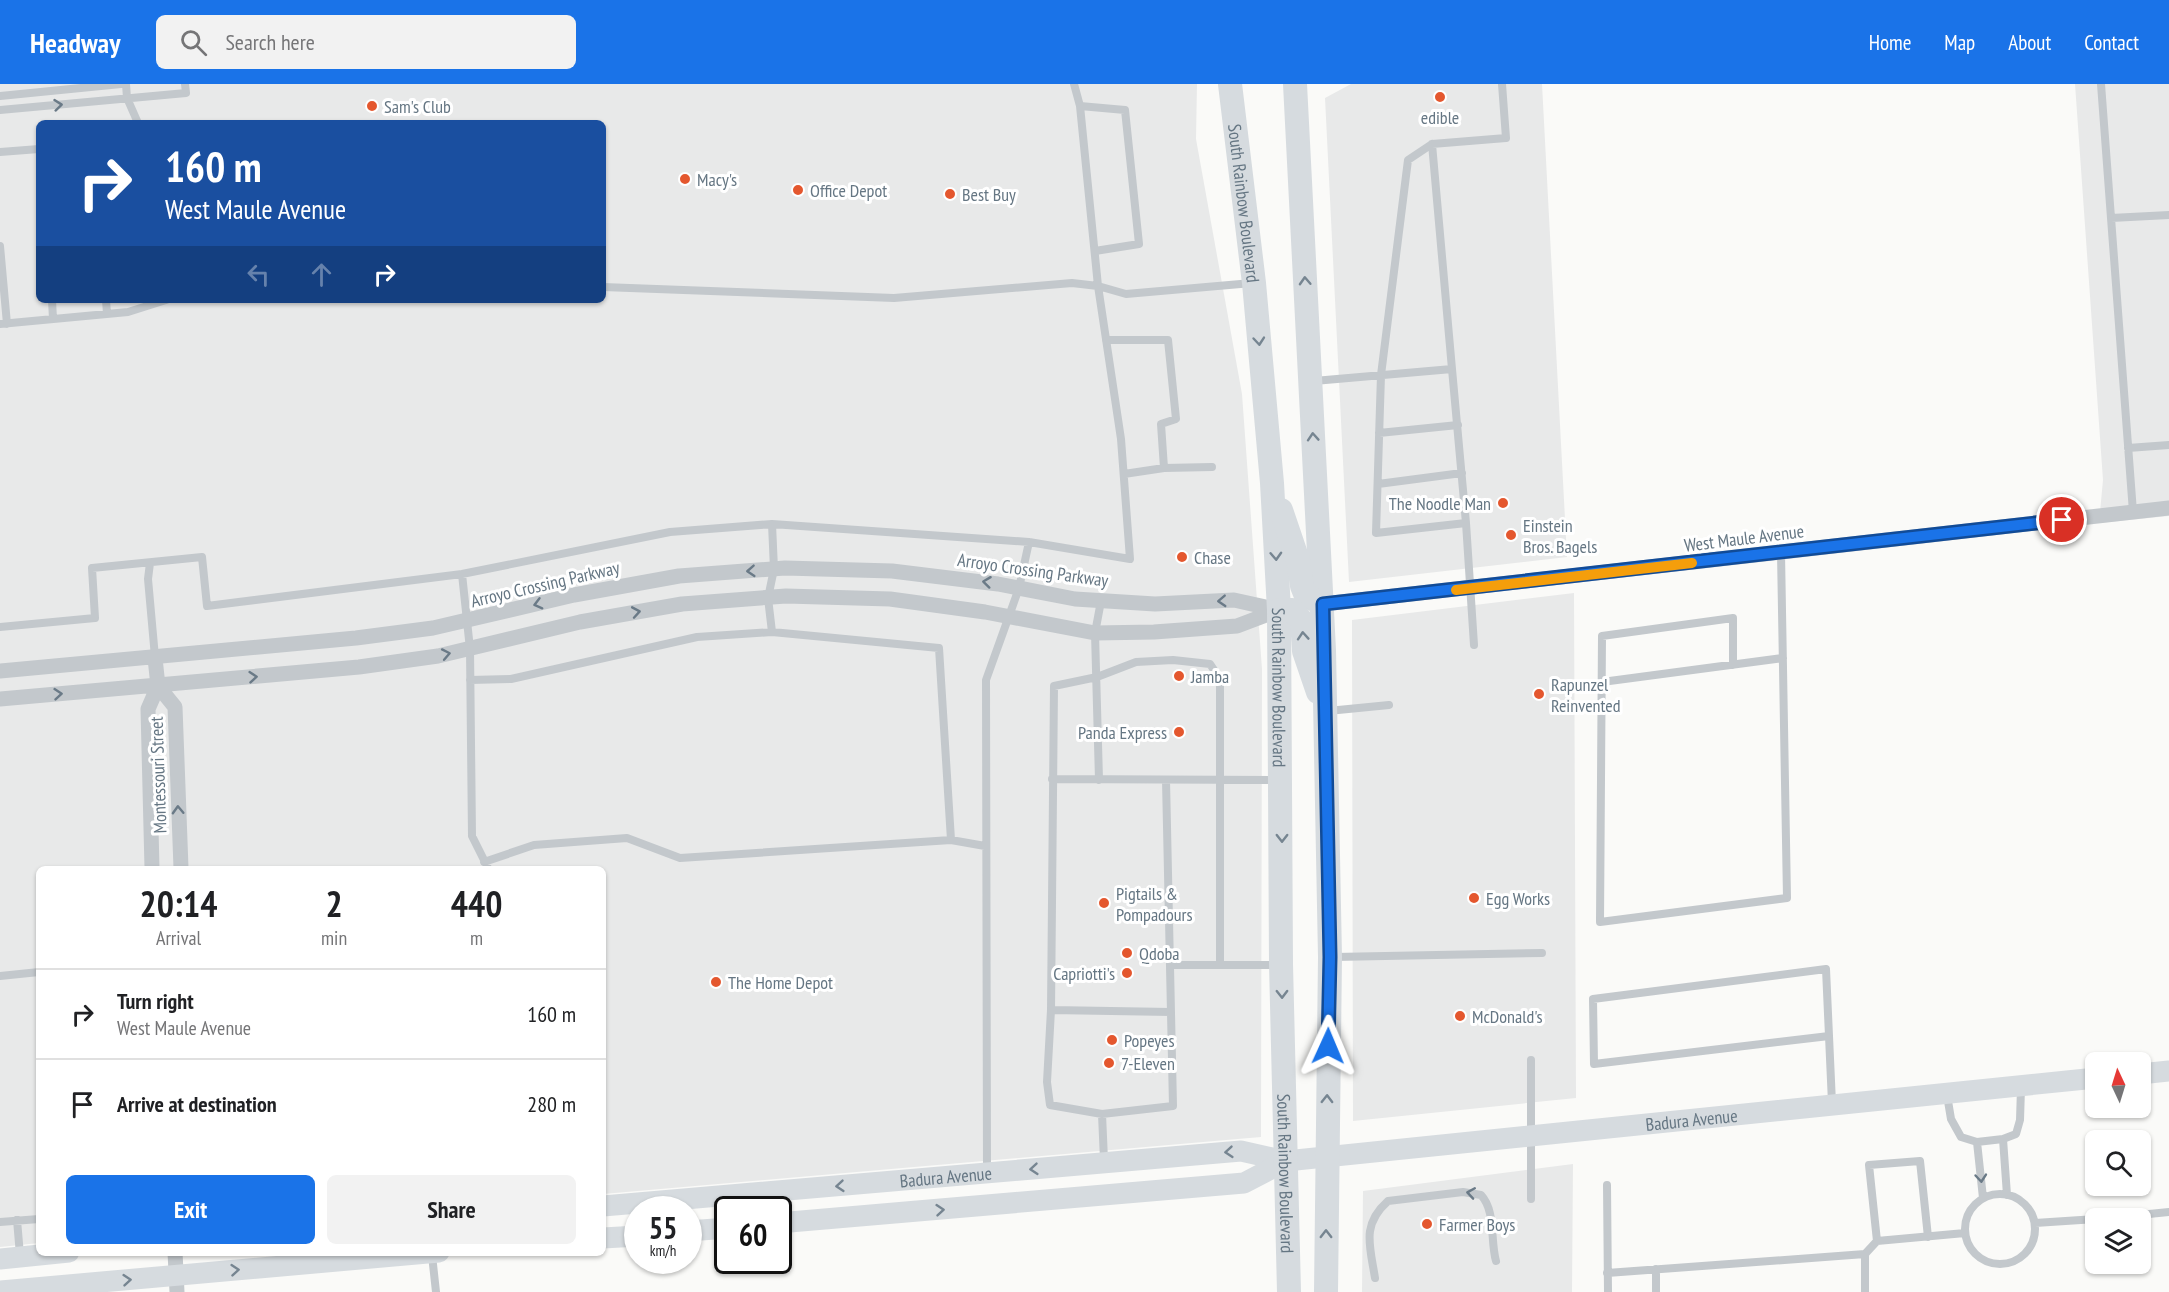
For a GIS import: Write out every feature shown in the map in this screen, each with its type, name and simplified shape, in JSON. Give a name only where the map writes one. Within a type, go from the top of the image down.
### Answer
[{"type":"main road","name":"South Rainbow Boulevard","points":[[1230,84],[1254,283],[1272,483],[1279,610],[1282,780],[1281,964],[1289,1292]]},
{"type":"main road","points":[[1295,84],[1323,604],[1330,957],[1326,1292]]},
{"type":"main road","points":[[1272,483],[1298,560],[1306,596],[1323,604]]},
{"type":"main road","points":[[1279,610],[1292,610],[1302,621],[1304,651],[1325,712]]},
{"type":"main road","points":[[2151,1073],[2169,1071]]},
{"type":"main road","name":"Badura Avenue","points":[[606,1206],[1241,1151],[1286,1161],[2085,1079]]},
{"type":"main road","name":"Badura Avenue","points":[[792,1222],[1244,1183],[1286,1161]]},
{"type":"main road","points":[[987,1173],[989,1205]]},
{"type":"main road","points":[[606,1238],[624,1237]]},
{"type":"main road","points":[[10,1258],[36,1255]]},
{"type":"main road","points":[[0,1291],[177,1284],[407,1256]]},
{"type":"street","name":"West Maule Avenue","points":[[1323,604],[2169,508]]},
{"type":"street","name":"Arroyo Crossing Parkway","points":[[0,671],[356,638],[467,621],[574,595],[667,578],[774,569],[892,571],[1019,588],[1075,599],[1155,604],[1234,600],[1279,610]]},
{"type":"street","points":[[0,699],[359,667],[470,649],[580,622],[682,604],[768,598],[890,599],[1095,633],[1154,632],[1237,626],[1279,610]]},
{"type":"street","name":"Montessouri Street","points":[[152,866],[148,709],[158,686],[155,658]]},
{"type":"street","name":"Montessouri Street","points":[[158,686],[175,707],[181,866]]},
{"type":"street","points":[[175,1256],[177,1284]]},
{"type":"lane","points":[[0,96],[121,84]]},
{"type":"lane","points":[[126,84],[127,98],[137,120]]},
{"type":"lane","points":[[0,110],[186,93],[185,84]]},
{"type":"lane","points":[[0,627],[95,618],[92,568],[202,556],[207,606],[462,574],[670,532],[772,525],[1029,542],[1130,559],[1121,439],[1098,286],[1080,106],[1074,84]]},
{"type":"lane","points":[[1466,524],[1376,533],[1381,375],[1408,160],[1432,144],[1506,138],[1502,84]]},
{"type":"lane","points":[[2101,84],[2133,512]]},
{"type":"lane","points":[[1080,106],[1125,110],[1139,244],[1095,251]]},
{"type":"lane","points":[[1432,144],[1458,425],[1466,524],[1468,589],[1474,645]]},
{"type":"lane","points":[[0,152],[36,148]]},
{"type":"lane","points":[[2111,218],[2169,215]]},
{"type":"lane","points":[[0,246],[3,324],[128,312],[153,303]]},
{"type":"lane","points":[[606,286],[894,298],[1072,283],[1098,286],[1126,294],[1254,283]]},
{"type":"lane","points":[[52,303],[53,319]]},
{"type":"lane","points":[[106,303],[107,314]]},
{"type":"lane","points":[[1106,340],[1168,340],[1176,419],[1161,424],[1164,468]]},
{"type":"lane","points":[[1310,381],[1452,369]]},
{"type":"lane","points":[[1379,433],[1458,425]]},
{"type":"lane","points":[[2128,448],[2169,445]]},
{"type":"lane","points":[[1124,474],[1164,468],[1212,467]]},
{"type":"lane","points":[[1378,484],[1462,473]]},
{"type":"lane","points":[[772,525],[774,569],[768,598],[772,632]]},
{"type":"lane","points":[[987,1173],[986,680],[1019,588],[1029,542]]},
{"type":"lane","points":[[1733,665],[1733,618],[1602,636],[1600,922],[1787,898],[1781,553]]},
{"type":"lane","points":[[150,562],[148,579],[155,658]]},
{"type":"lane","points":[[462,574],[470,649],[472,836],[486,865],[534,845],[627,838],[680,858],[951,840],[985,846]]},
{"type":"lane","points":[[1099,780],[1095,633],[1101,601]]},
{"type":"lane","points":[[470,680],[511,679],[697,637],[772,632],[939,648],[951,840]]},
{"type":"lane","points":[[1602,682],[1783,658]]},
{"type":"lane","points":[[1166,780],[1173,1106],[1102,1114],[1050,1105],[1047,1082],[1051,1010],[1054,686],[1096,677],[1136,662],[1173,660],[1210,664],[1220,679],[1220,965]]},
{"type":"lane","points":[[1325,712],[1389,705]]},
{"type":"lane","points":[[1052,779],[1282,780]]},
{"type":"lane","points":[[1330,957],[1542,953]]},
{"type":"lane","points":[[1170,965],[1281,964]]},
{"type":"lane","points":[[1829,1036],[1594,1064],[1593,999],[1826,969],[1833,1104]]},
{"type":"lane","points":[[0,976],[36,972]]},
{"type":"lane","points":[[1051,1010],[1171,1012]]},
{"type":"lane","points":[[1531,1060],[1531,1199]]},
{"type":"lane","points":[[1946,1093],[1951,1119],[1961,1137],[1977,1142],[2003,1139],[2016,1134],[2021,1086]]},
{"type":"lane","points":[[1102,1114],[1104,1163]]},
{"type":"lane","points":[[2003,1139],[2007,1195]]},
{"type":"lane","points":[[1977,1142],[1983,1198]]},
{"type":"lane","points":[[1876,1241],[1869,1165],[1920,1161],[1928,1237]]},
{"type":"lane","points":[[1607,1185],[1608,1292]]},
{"type":"lane","points":[[1375,1278],[1369,1241],[1372,1219],[1388,1201],[1463,1191],[1481,1195],[1490,1208],[1491,1246],[1496,1261]]},
{"type":"lane","points":[[2007,1195],[2026,1204],[2035,1223],[2032,1245],[2016,1261],[2005,1264],[1984,1260],[1968,1244],[1965,1233],[1969,1213],[1983,1198],[2007,1195]]},
{"type":"lane","points":[[2151,1214],[2169,1212]]},
{"type":"lane","points":[[0,1222],[36,1219]]},
{"type":"lane","points":[[2035,1223],[2085,1220]]},
{"type":"lane","points":[[10,1258],[17,1221]]},
{"type":"lane","points":[[1607,1273],[1864,1254],[1876,1241],[1965,1233]]},
{"type":"lane","points":[[1864,1254],[1865,1292]]},
{"type":"lane","points":[[432,1256],[436,1292]]},
{"type":"lane","points":[[1656,1269],[1656,1292]]},
{"type":"shaded area","points":[[0,84],[1197,84],[1196,139],[1242,394],[1262,669],[1261,1137],[606,1194],[606,866],[36,866],[36,1243],[0,1247]]},
{"type":"shaded area","points":[[1351,84],[1542,84],[1567,557],[1349,582],[1325,98]]},
{"type":"shaded area","points":[[2075,84],[2169,84],[2169,516],[2099,523],[2103,480]]},
{"type":"shaded area","points":[[1574,593],[1576,1098],[1353,1121],[1352,620]]},
{"type":"shaded area","points":[[1573,1164],[1572,1292],[1362,1292],[1363,1191]]},
{"type":"slow traffic","points":[[1456,590],[1692,563]]},
{"type":"place","name":"edible","points":[[1440,97]]},
{"type":"place","name":"Sam's Club","points":[[372,106]]},
{"type":"place","name":"Macy's","points":[[685,179]]},
{"type":"place","name":"Office Depot","points":[[798,190]]},
{"type":"place","name":"Best Buy","points":[[950,194]]},
{"type":"place","name":"The Noodle Man","points":[[1503,503]]},
{"type":"place","name":"Einstein Bros. Bagels","points":[[1511,535]]},
{"type":"place","name":"Chase","points":[[1182,557]]},
{"type":"place","name":"Jamba","points":[[1179,676]]},
{"type":"place","name":"Rapunzel Reinvented","points":[[1539,694]]},
{"type":"place","name":"Panda Express","points":[[1179,732]]},
{"type":"place","name":"Egg Works","points":[[1474,898]]},
{"type":"place","name":"Pigtails & Pompadours","points":[[1104,903]]},
{"type":"place","name":"Qdoba","points":[[1127,953]]},
{"type":"place","name":"Capriotti's","points":[[1127,973]]},
{"type":"place","name":"The Home Depot","points":[[716,982]]},
{"type":"place","name":"McDonald's","points":[[1460,1016]]},
{"type":"place","name":"Popeyes","points":[[1112,1040]]},
{"type":"place","name":"7-Eleven","points":[[1109,1063]]},
{"type":"place","name":"Farmer Boys","points":[[1427,1224]]},
{"type":"route","points":[[1328,1046],[1330,957],[1323,604],[2062,520]]}]
